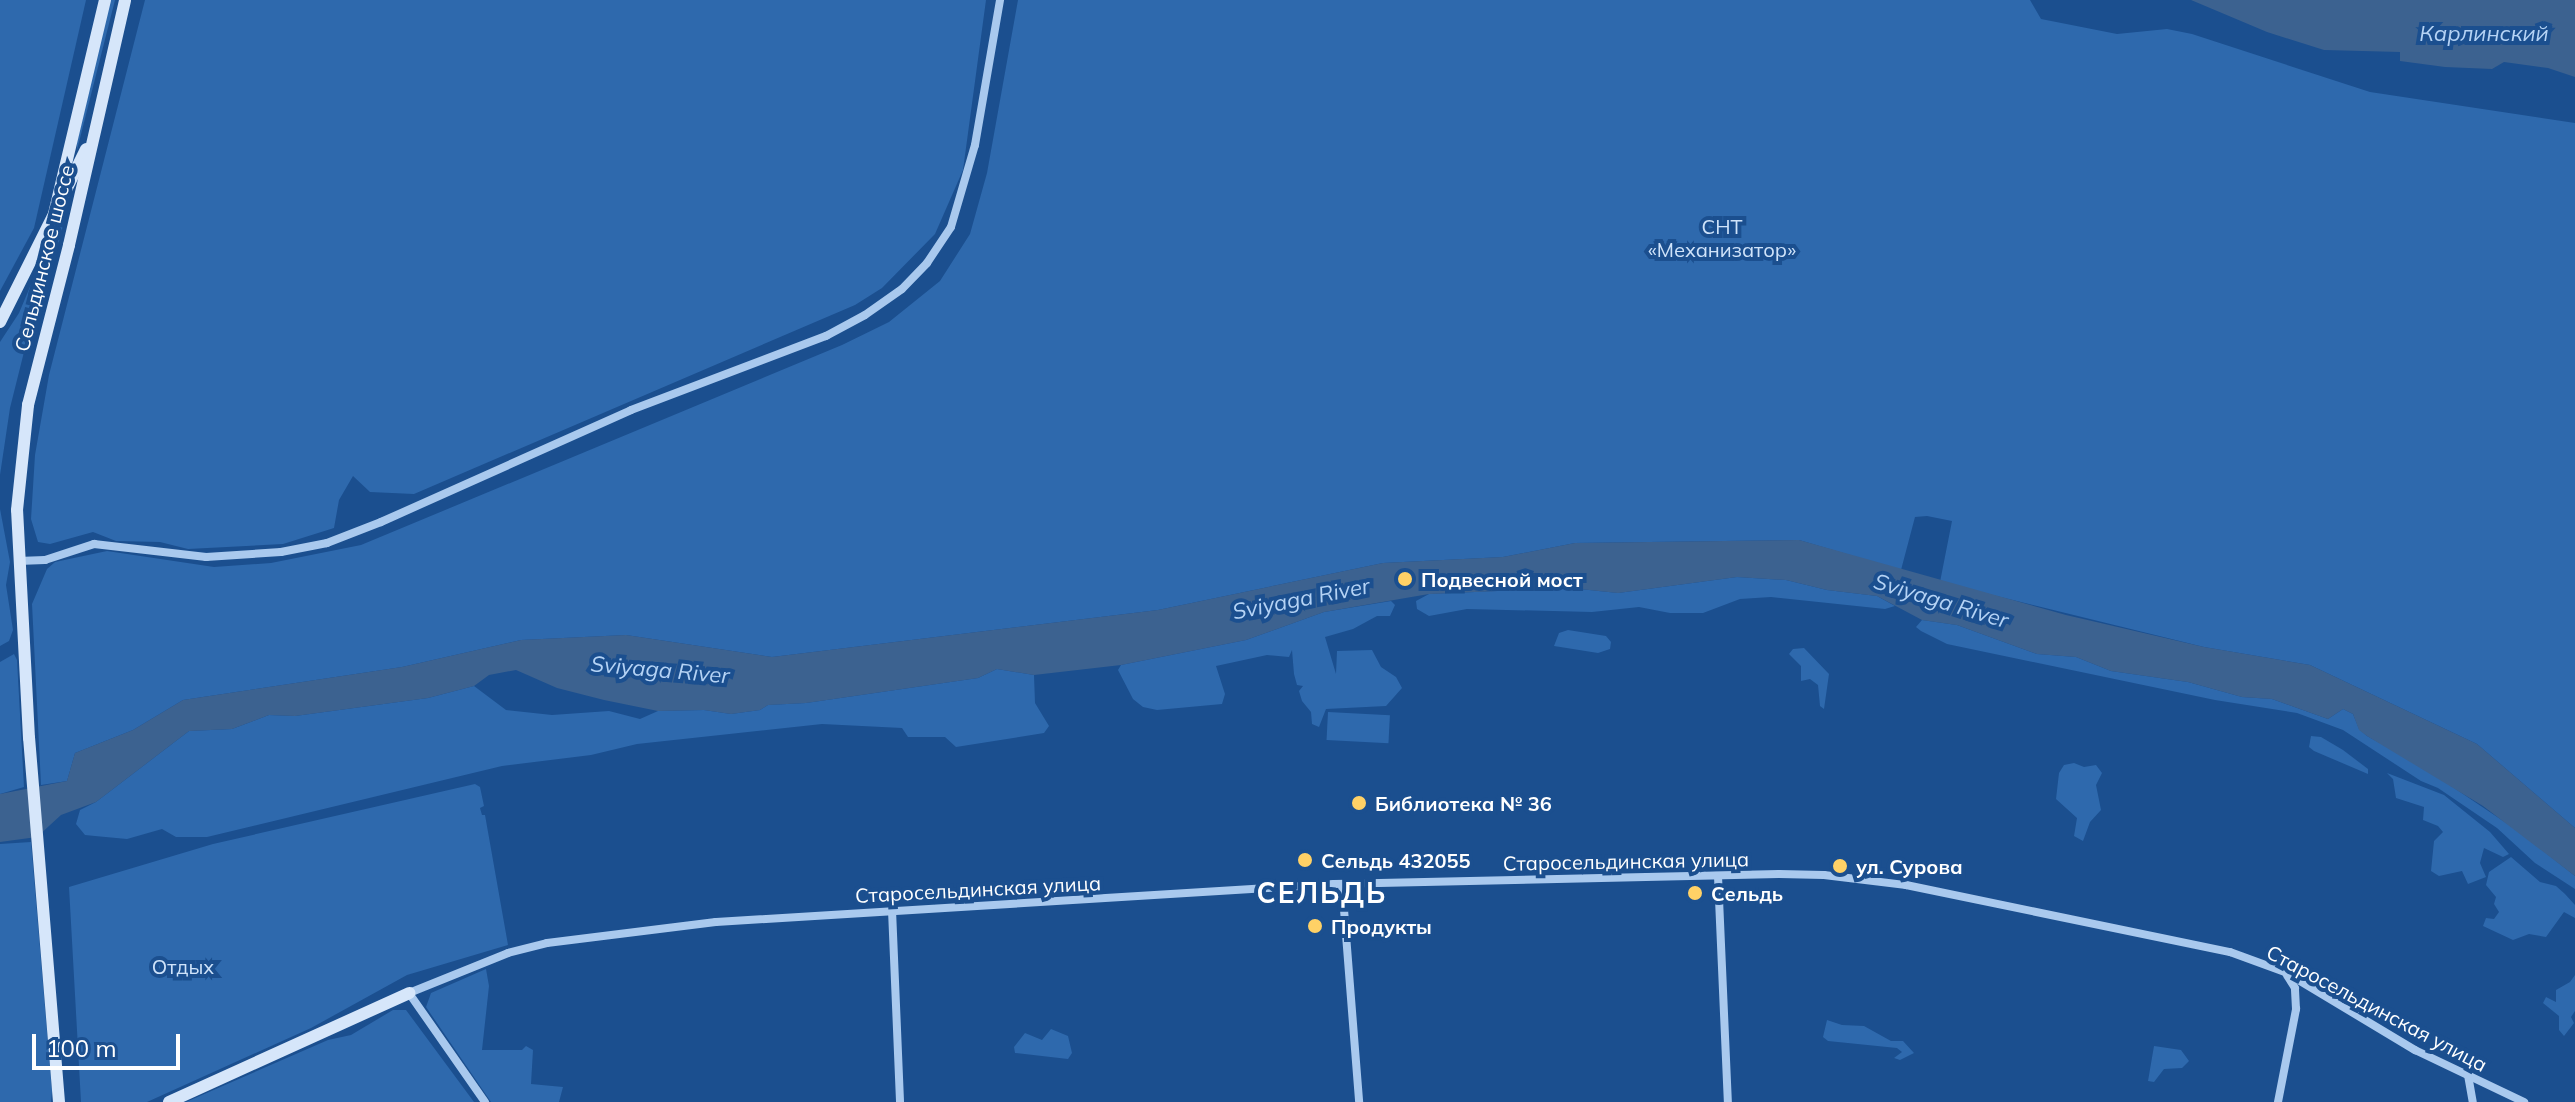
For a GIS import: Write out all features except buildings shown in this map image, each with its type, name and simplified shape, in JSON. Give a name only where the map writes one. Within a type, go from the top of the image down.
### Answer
[{"type":"main road","name":"Сельдинское шоссе","points":[[0,322],[54,214],[105,0]]},
{"type":"main road","name":"Сельдинское шоссе","points":[[59,1102],[29,738],[17,510],[28,405],[98,125],[125,0]]},
{"type":"main road","points":[[54,214],[98,125]]},
{"type":"main road","points":[[169,1102],[409,993]]},
{"type":"street","points":[[18,561],[45,560],[94,544],[206,557],[281,552],[327,543],[381,522],[631,410],[814,341],[865,315],[919,271],[951,227],[975,145],[1000,0]]},
{"type":"street","name":"Старосельдинская улица","points":[[409,993],[508,953],[547,943],[630,930],[892,910],[1342,884],[1824,875],[1906,885],[2230,952],[2285,972],[2415,1050],[2524,1102]]},
{"type":"street","points":[[1718,876],[1728,1102]]},
{"type":"street","points":[[1342,884],[1359,1102]]},
{"type":"street","points":[[892,910],[900,1102]]},
{"type":"street","points":[[2278,1102],[2297,1000],[2285,972]]},
{"type":"street","points":[[409,993],[485,1102]]},
{"type":"street","points":[[2468,1075],[2473,1102]]},
{"type":"green space","points":[[0,0],[86,0],[34,228],[0,291]]},
{"type":"green space","points":[[110,0],[115,0],[77,150],[77,142]]},
{"type":"green space","points":[[145,0],[986,0],[963,170],[935,234],[882,288],[855,305],[414,494],[370,492],[353,476],[339,500],[334,528],[283,544],[188,549],[160,542],[116,541],[93,532],[50,544],[38,542],[31,519],[35,455],[49,375]]},
{"type":"green space","name":"СНТ «Механизатор»","points":[[1018,0],[2030,0],[2041,19],[2117,34],[2167,29],[2192,34],[2370,92],[2575,123],[2575,828],[2477,744],[2310,665],[2204,647],[1940,582],[1952,521],[1927,516],[1915,517],[1901,570],[1799,540],[1575,543],[1503,557],[1383,563],[1158,610],[772,657],[626,635],[521,640],[402,667],[183,700],[133,730],[75,753],[67,781],[41,785],[32,604],[47,569],[55,562],[107,551],[214,567],[271,563],[361,545],[842,345],[889,322],[940,281],[970,234],[987,173]]},
{"type":"green space","points":[[64,206],[66,213],[45,298],[38,296],[10,408],[0,475],[0,342],[19,313]]},
{"type":"green space","points":[[0,509],[10,562],[6,585],[13,630],[9,641],[0,646]]},
{"type":"green space","points":[[1737,577],[1786,580],[1827,590],[1877,596],[1895,606],[1885,609],[1771,597],[1740,599],[1703,613],[1670,613],[1639,607],[1592,612],[1467,609],[1429,616],[1417,609],[1416,601],[1429,594],[1570,588],[1618,593]]},
{"type":"green space","points":[[1391,601],[1395,605],[1390,616],[1377,616],[1353,629],[1325,637],[1336,674],[1337,651],[1372,650],[1381,667],[1396,677],[1402,688],[1386,706],[1326,709],[1319,727],[1312,724],[1311,712],[1302,701],[1299,691],[1303,686],[1297,685],[1292,650],[1289,657],[1267,655],[1216,666],[1225,694],[1222,704],[1157,710],[1143,707],[1133,699],[1118,670],[1121,665],[1246,640],[1324,612]]},
{"type":"green space","points":[[1922,620],[1957,625],[2037,654],[2076,657],[2111,671],[2188,682],[2242,697],[2272,699],[2328,719],[2343,709],[2353,714],[2359,729],[2367,736],[2420,765],[2515,829],[2575,876],[2575,889],[2535,863],[2497,828],[2343,730],[2297,713],[2215,700],[1947,644],[1916,627]]},
{"type":"green space","points":[[1568,630],[1606,636],[1611,642],[1610,649],[1598,653],[1554,646],[1559,633]]},
{"type":"green space","points":[[1804,648],[1829,674],[1824,709],[1820,706],[1818,685],[1810,679],[1801,681],[1801,666],[1789,654],[1793,649]]},
{"type":"green space","points":[[14,654],[17,660],[24,787],[0,794],[0,662]]},
{"type":"green space","points":[[997,669],[1034,675],[1035,703],[1049,726],[1044,733],[956,747],[945,737],[908,737],[902,728],[822,724],[637,744],[591,755],[502,766],[207,837],[176,837],[162,829],[127,839],[95,836],[85,835],[76,824],[80,810],[96,802],[189,731],[232,729],[269,715],[295,716],[428,698],[474,686],[506,710],[552,715],[609,711],[640,719],[658,711],[704,710],[731,714],[760,710],[768,705],[806,703],[978,678]]},
{"type":"green space","points":[[1328,712],[1390,715],[1388,743],[1327,740]]},
{"type":"green space","points":[[2311,736],[2321,737],[2343,750],[2368,769],[2368,774],[2314,751],[2309,747]]},
{"type":"green space","points":[[2074,763],[2084,767],[2096,765],[2102,773],[2096,785],[2101,810],[2090,822],[2083,841],[2074,836],[2077,818],[2056,799],[2059,773],[2064,765]]},
{"type":"green space","points":[[2387,773],[2444,795],[2490,832],[2509,854],[2503,857],[2484,848],[2480,863],[2486,877],[2468,884],[2462,871],[2439,876],[2431,871],[2434,841],[2443,832],[2438,826],[2423,820],[2424,807],[2396,798],[2393,779]]},
{"type":"green space","name":"Отдых","points":[[475,784],[480,787],[484,806],[480,808],[482,815],[485,815],[508,945],[407,975],[311,1028],[147,1102],[81,1102],[69,887],[213,844]]},
{"type":"green space","points":[[31,842],[51,1102],[0,1102],[0,844]]},
{"type":"green space","points":[[2511,857],[2540,882],[2556,886],[2565,894],[2575,905],[2575,918],[2564,912],[2546,937],[2529,934],[2513,940],[2483,926],[2486,918],[2494,919],[2499,912],[2494,904],[2496,897],[2486,885],[2489,872]]},
{"type":"green space","points":[[486,969],[489,986],[482,1050],[522,1050],[526,1046],[533,1050],[531,1084],[563,1087],[559,1102],[491,1102],[426,1007],[431,993]]},
{"type":"green space","points":[[2575,975],[2575,1011],[2571,1017],[2574,1023],[2564,1036],[2559,1030],[2559,1016],[2543,1003],[2546,997],[2556,1002],[2556,990]]},
{"type":"green space","points":[[393,1010],[406,1010],[474,1102],[186,1102],[328,1040],[351,1035]]},
{"type":"green space","points":[[1827,1020],[1842,1025],[1864,1026],[1891,1041],[1903,1041],[1914,1053],[1900,1060],[1894,1058],[1902,1052],[1897,1048],[1828,1041],[1823,1037]]},
{"type":"green space","points":[[1051,1029],[1068,1036],[1072,1053],[1068,1059],[1015,1053],[1014,1047],[1025,1033],[1042,1040]]},
{"type":"green space","points":[[2154,1046],[2181,1050],[2189,1061],[2182,1068],[2164,1069],[2154,1082],[2148,1081]]},
{"type":"water","name":"Карлинский","points":[[2191,0],[2575,0],[2575,77],[2548,68],[2504,62],[2492,69],[2445,67],[2400,61],[2400,52],[2324,50],[2267,32]]},
{"type":"water","name":"Sviyaga River","points":[[1799,540],[2066,615],[2204,647],[2310,665],[2477,744],[2575,828],[2575,876],[2483,806],[2367,736],[2359,730],[2353,714],[2343,709],[2328,719],[2272,699],[2242,697],[2188,682],[2111,671],[2076,657],[2037,654],[1957,625],[1922,620],[1877,596],[1827,590],[1786,580],[1737,577],[1618,593],[1570,588],[1429,594],[1324,612],[1246,640],[1121,665],[1034,675],[997,669],[978,678],[806,703],[768,705],[760,710],[731,714],[704,710],[658,711],[604,700],[557,688],[516,670],[489,675],[474,686],[428,698],[295,716],[269,715],[232,729],[189,731],[96,802],[61,815],[37,837],[0,842],[0,794],[67,781],[75,753],[133,730],[183,700],[402,667],[521,640],[626,635],[772,657],[1158,610],[1383,563],[1503,557],[1575,543]]},
{"type":"place","name":"Подвесной мост","points":[[1405,579]]},
{"type":"place","name":"Библиотека № 36","points":[[1359,803]]},
{"type":"place","name":"Сельдь 432055","points":[[1305,860]]},
{"type":"place","name":"ул. Сурова","points":[[1840,866]]},
{"type":"place","name":"Сельдь","points":[[1695,893]]},
{"type":"place","name":"Продукты","points":[[1315,926]]},
{"type":"district","name":"СЕЛЬДЬ","points":[[1322,893]]}]
